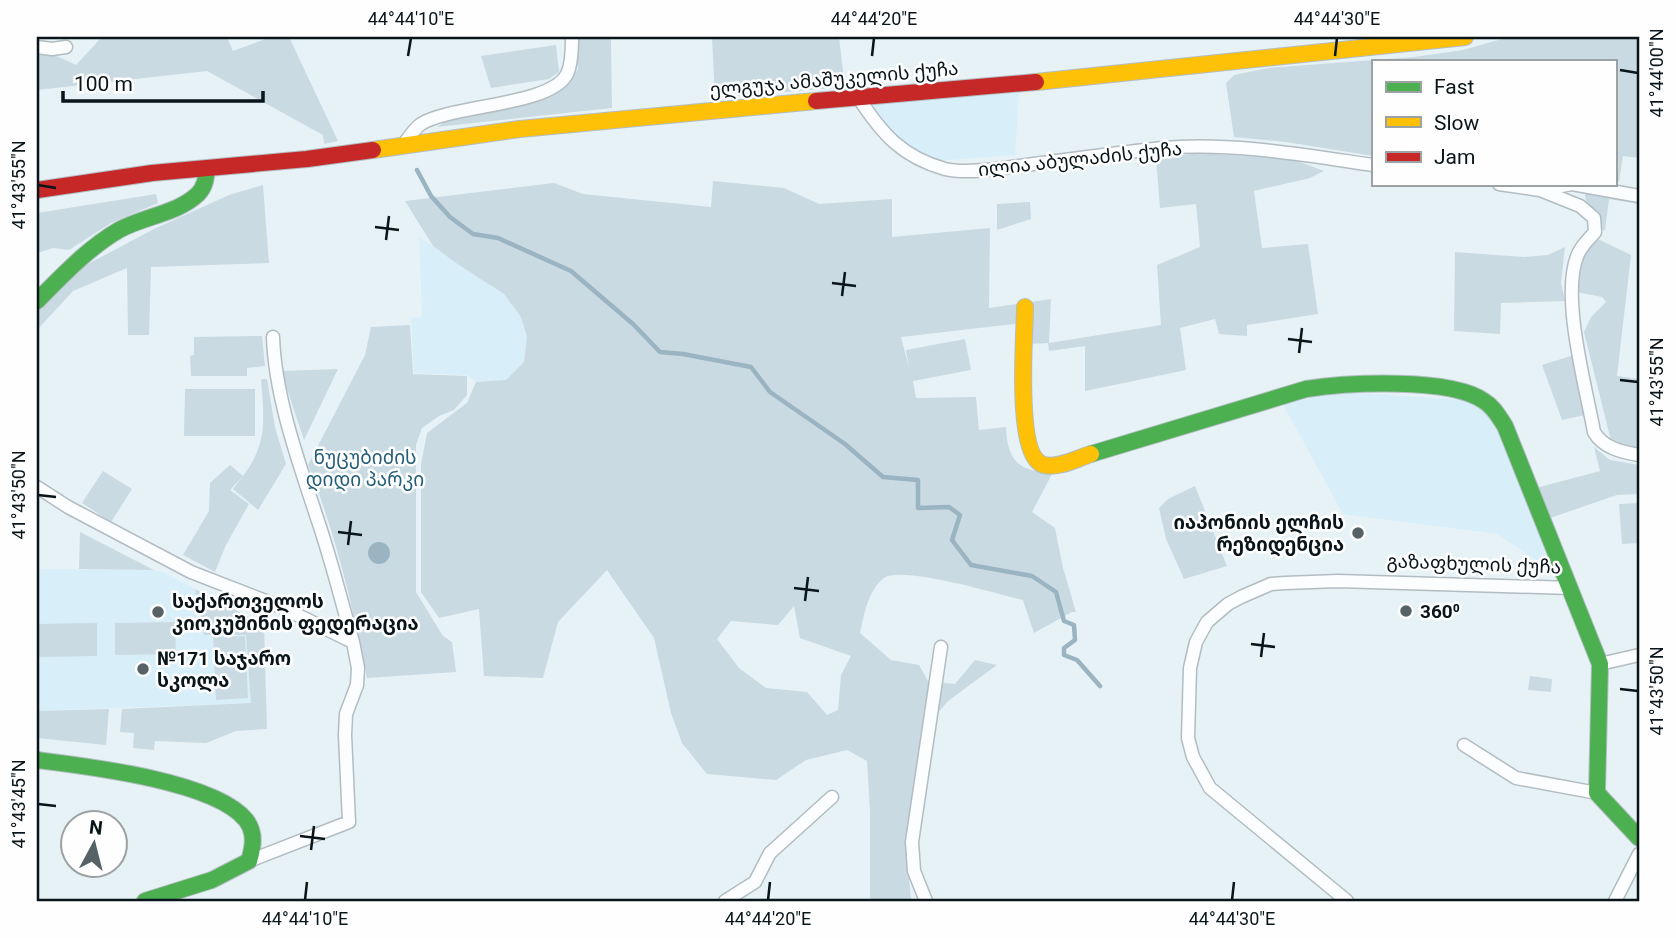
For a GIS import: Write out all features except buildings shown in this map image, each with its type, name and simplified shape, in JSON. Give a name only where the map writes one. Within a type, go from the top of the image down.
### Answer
[{"type":"street","points":[[404,144],[421,124],[429,120],[555,86],[567,74],[572,37]]},
{"type":"street","name":"ელგუჯა ამაშუკელის ქუჩა","points":[[37,190],[152,173],[306,159],[404,144],[622,118],[1099,77],[1465,37]]},
{"type":"street","points":[[37,47],[66,47]]},
{"type":"street","name":"ილია აბულაძის ქუჩა","points":[[858,97],[875,124],[902,150],[948,170],[995,169],[1164,148],[1205,147],[1296,153],[1372,165]]},
{"type":"street","points":[[37,301],[79,260],[120,230],[199,193],[205,183],[207,169]]},
{"type":"street","points":[[1513,186],[1540,190],[1580,206],[1594,218],[1595,232],[1578,253],[1573,271],[1573,313],[1594,432],[1605,444],[1639,455]]},
{"type":"street","points":[[1540,190],[1561,186]]},
{"type":"street","points":[[1583,186],[1639,196]]},
{"type":"street","name":"გაზაფხულის ქუჩა","points":[[1025,307],[1023,402],[1033,457],[1043,465],[1055,465],[1306,389],[1339,383],[1392,383],[1453,390],[1479,398],[1493,407],[1505,426],[1571,588],[1338,581],[1271,584],[1222,609],[1207,622],[1196,642],[1190,668],[1188,738],[1193,757],[1210,788],[1347,901]]},
{"type":"street","points":[[145,901],[214,878],[249,861],[349,822],[346,714],[357,685],[358,668],[329,554],[299,465],[275,366],[273,337]]},
{"type":"street","points":[[37,487],[68,507],[191,572],[282,607],[353,642]]},
{"type":"street","points":[[1571,588],[1600,664],[1597,793]]},
{"type":"street","points":[[926,901],[914,871],[912,842],[941,647]]},
{"type":"street","points":[[1600,664],[1639,654]]},
{"type":"street","points":[[1464,745],[1516,778],[1597,793],[1639,838]]},
{"type":"street","points":[[37,760],[135,774],[219,801],[234,809],[251,829],[254,839],[249,861]]},
{"type":"street","points":[[725,901],[755,882],[770,853],[831,797]]},
{"type":"street","points":[[1615,901],[1639,853]]},
{"type":"shaded area","points":[[1019,93],[1015,155],[938,161],[907,149],[883,124],[869,102]]},
{"type":"shaded area","points":[[419,237],[504,294],[521,317],[527,337],[524,362],[506,381],[476,382],[467,375],[414,373],[411,318],[422,317]]},
{"type":"shaded area","points":[[1329,391],[1466,400],[1491,412],[1532,506],[1549,568],[1497,534],[1343,514],[1280,399]]},
{"type":"shaded area","points":[[379,542],[389,549],[390,553],[383,563],[379,564],[369,557],[368,553],[375,543]]},
{"type":"shaded area","name":"№171 საჯარო სკოლა","points":[[37,569],[154,570],[195,589],[204,635],[246,634],[251,703],[37,711]]},
{"type":"green space","points":[[102,37],[227,37],[233,51],[271,37],[289,37],[338,141],[324,144],[323,135],[207,71],[37,90],[37,47],[76,65]]},
{"type":"green space","points":[[577,37],[611,37],[612,108],[437,127],[445,122],[539,97],[568,85],[578,69]]},
{"type":"green space","points":[[712,37],[839,37],[845,87],[715,98]]},
{"type":"green space","points":[[1509,37],[1639,37],[1639,158],[1623,156],[1619,182],[1616,181],[1616,60],[1374,60],[1463,50]]},
{"type":"green space","points":[[556,45],[559,72],[549,79],[491,88],[481,56]]},
{"type":"green space","points":[[1372,60],[1372,156],[1234,137],[1226,83],[1234,75],[1268,68]]},
{"type":"green space","points":[[1200,153],[1292,159],[1324,171],[1310,178],[1254,191],[1262,248],[1308,244],[1318,314],[1247,325],[1247,336],[1219,334],[1215,319],[1180,328],[1186,370],[1085,391],[1085,346],[1049,351],[1048,343],[1030,344],[1030,322],[901,337],[909,368],[906,350],[965,339],[971,370],[913,381],[916,398],[976,397],[979,430],[1006,427],[1009,449],[1017,463],[1032,470],[1053,472],[1032,512],[1055,528],[1076,612],[1034,633],[1023,600],[909,575],[884,578],[874,589],[860,633],[891,660],[919,665],[928,681],[955,684],[975,660],[997,665],[948,701],[937,714],[908,865],[911,901],[870,901],[867,761],[847,750],[806,760],[776,780],[707,774],[682,743],[671,713],[654,638],[607,570],[558,622],[543,678],[484,676],[479,609],[439,618],[421,592],[421,465],[427,433],[467,403],[476,382],[506,380],[524,362],[527,337],[521,317],[504,294],[433,246],[405,201],[554,183],[583,194],[711,207],[713,181],[784,188],[819,204],[892,199],[892,237],[990,228],[989,308],[1051,299],[1049,343],[1161,325],[1157,265],[1200,247],[1196,204],[1160,208],[1156,158]],"holes":[[[794,606],[800,638],[851,656],[841,675],[838,710],[827,715],[807,692],[766,688],[739,668],[717,639],[731,621],[778,625]]]},
{"type":"green space","points":[[263,185],[269,263],[151,267],[149,335],[128,335],[127,268],[73,291],[37,330],[37,311],[86,265],[154,229],[229,195]]},
{"type":"green space","points":[[1585,193],[1639,200],[1639,204],[1609,199],[1605,231],[1600,228]]},
{"type":"green space","points":[[156,194],[158,203],[111,223],[69,250],[53,248],[37,253],[37,213]]},
{"type":"green space","points":[[1030,202],[1031,219],[997,230],[997,204]]},
{"type":"green space","points":[[1598,239],[1631,255],[1617,376],[1639,379],[1639,452],[1612,445],[1584,332],[1591,317],[1606,302],[1602,297],[1577,292],[1580,265],[1586,247]]},
{"type":"green space","points":[[1565,247],[1561,283],[1565,301],[1501,303],[1500,334],[1454,331],[1455,252],[1524,257],[1548,255]]},
{"type":"green space","name":"ნუცუბიძის დიდი პარკი","points":[[410,325],[413,374],[467,376],[467,395],[454,410],[439,416],[422,428],[416,445],[416,592],[443,636],[452,642],[456,672],[367,678],[342,570],[327,516],[308,465],[365,355],[371,327]]},
{"type":"green space","points":[[262,336],[265,366],[247,368],[247,376],[191,376],[190,356],[194,355],[194,337]]},
{"type":"green space","points":[[1574,355],[1585,415],[1562,420],[1542,365]]},
{"type":"green space","points":[[338,369],[304,440],[281,371]]},
{"type":"green space","points":[[261,379],[267,379],[275,427],[286,464],[258,510],[233,489],[242,477],[230,490],[249,504],[226,545],[215,572],[183,555],[209,511],[210,483],[230,465],[243,476],[257,453],[263,419]]},
{"type":"green space","points":[[185,389],[255,389],[255,436],[184,436]]},
{"type":"green space","points":[[1594,447],[1610,460],[1639,465],[1639,494],[1617,495],[1550,518],[1536,488],[1600,471]]},
{"type":"green space","points":[[103,471],[132,489],[111,522],[82,503]]},
{"type":"green space","points":[[1195,486],[1227,566],[1184,579],[1166,539],[1159,508],[1168,499]]},
{"type":"green space","points":[[1639,503],[1639,543],[1622,544],[1619,504]]},
{"type":"green space","points":[[80,532],[154,570],[79,569]]},
{"type":"green space","points":[[195,589],[264,625],[267,729],[236,731],[206,743],[155,741],[154,750],[133,748],[134,733],[120,732],[122,709],[251,703],[246,635],[204,635]]},
{"type":"green space","points":[[175,622],[176,654],[115,655],[115,623]]},
{"type":"green space","points":[[97,623],[97,656],[37,657],[37,624]]},
{"type":"green space","points":[[245,636],[248,698],[216,700],[215,680],[218,680],[215,679],[213,637]]},
{"type":"green space","points":[[1530,676],[1552,679],[1551,692],[1528,690]]},
{"type":"green space","points":[[109,709],[106,745],[37,738],[37,711]]},
{"type":"waterway","points":[[417,170],[431,196],[450,217],[473,234],[498,238],[571,271],[633,324],[660,352],[751,367],[770,392],[845,444],[883,477],[918,480],[918,508],[949,507],[960,515],[952,540],[971,565],[1032,576],[1056,592],[1064,621],[1074,625],[1075,640],[1064,648],[1064,655],[1077,660],[1100,686]]},
{"type":"traffic: fast","points":[[37,301],[76,263],[108,237],[129,225],[190,201],[202,188],[207,169]]},
{"type":"traffic: fast","points":[[1091,454],[1306,389],[1371,384],[1424,385],[1468,393],[1488,403],[1505,426],[1600,664],[1597,793],[1639,838]]},
{"type":"traffic: fast","points":[[37,760],[116,771],[179,785],[230,806],[246,820],[252,835],[249,861],[212,880],[145,901]]},
{"type":"traffic: slow","points":[[1036,82],[1465,37]]},
{"type":"traffic: slow","points":[[373,150],[520,129],[816,101]]},
{"type":"traffic: slow","points":[[1025,307],[1023,393],[1028,441],[1035,457],[1044,465],[1055,466],[1091,454]]},
{"type":"traffic: jam","points":[[816,101],[1036,82]]},
{"type":"traffic: jam","points":[[37,190],[152,173],[307,159],[373,150]]},
{"type":"place","name":"იაპონიის ელჩის რეზიდენცია","points":[[1358,533]]},
{"type":"place","name":"360⁰","points":[[1406,611]]},
{"type":"place","name":"საქართველოს კიოკუშინის ფედერაცია","points":[[158,612]]},
{"type":"place","name":"№171 საჯარო სკოლა","points":[[143,669]]}]
